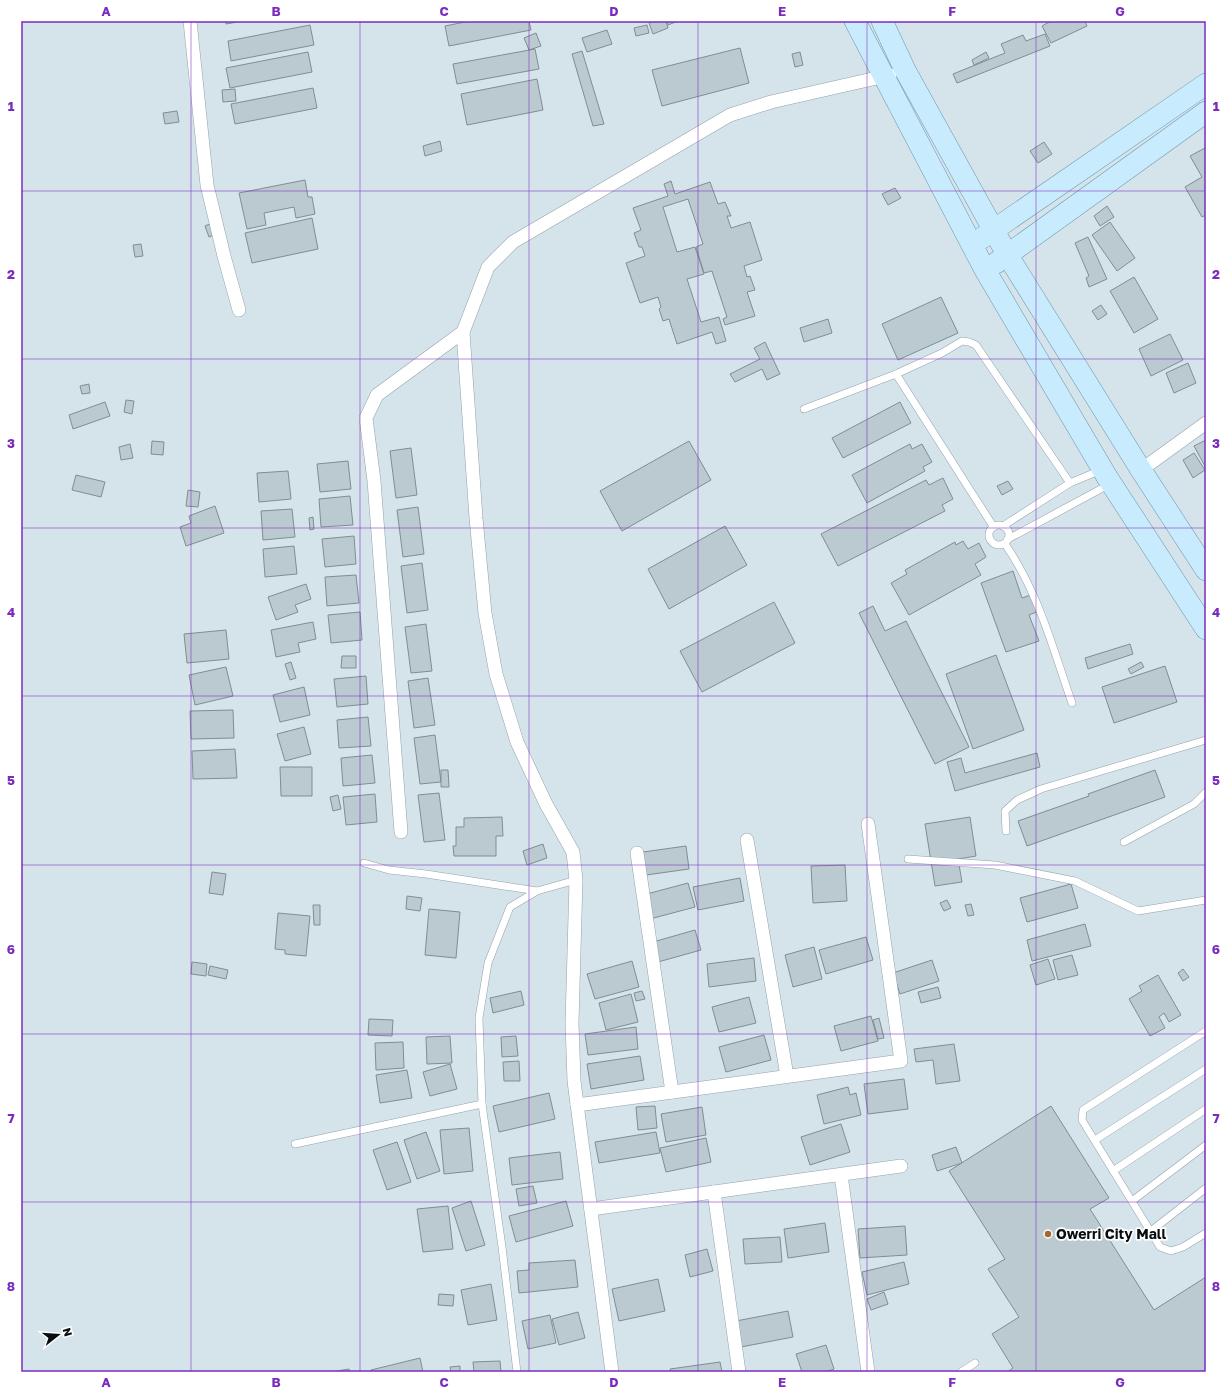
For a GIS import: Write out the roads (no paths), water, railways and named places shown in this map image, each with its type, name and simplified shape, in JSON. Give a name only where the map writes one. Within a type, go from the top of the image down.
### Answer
[{"type":"main road","points":[[855,21],[986,270],[1107,476],[1206,629]]},
{"type":"main road","points":[[882,21],[906,70],[1008,256],[1141,470],[1206,570]]},
{"type":"main road","points":[[972,245],[1206,84]]},
{"type":"main road","points":[[986,270],[1204,118]]},
{"type":"street","points":[[190,21],[207,185],[239,310]]},
{"type":"street","points":[[612,1372],[574,1081],[572,1023],[576,880],[573,852],[546,804],[517,742],[496,674],[485,613],[476,518],[463,332],[488,267],[513,242],[730,116],[771,102],[884,77],[906,70]]},
{"type":"street","points":[[401,832],[375,489],[366,418],[377,395],[463,332]]},
{"type":"street","points":[[1141,470],[1206,424]]},
{"type":"street","points":[[577,1105],[901,1061],[868,824]]},
{"type":"street","points":[[748,840],[787,1076]]},
{"type":"street","points":[[637,853],[672,1092]]},
{"type":"street","points":[[591,1210],[901,1166]]},
{"type":"street","points":[[841,1174],[868,1372]]},
{"type":"street","points":[[714,1192],[738,1372]]},
{"type":"lane","points":[[804,409],[896,374],[936,356],[962,341],[970,342],[976,345],[1070,483]]},
{"type":"lane","points":[[896,374],[993,526]]},
{"type":"lane","points":[[1003,526],[1070,483],[1107,476]]},
{"type":"lane","points":[[1072,703],[1044,621],[1028,581],[1007,542],[1009,534],[1007,529],[998,525],[993,526],[989,531],[990,541],[995,545],[1000,546],[1007,542],[1107,476]]},
{"type":"lane","points":[[1006,831],[1005,811],[1017,800],[1048,787],[1206,740]]},
{"type":"lane","points":[[1124,842],[1194,804],[1206,792]]},
{"type":"lane","points":[[908,859],[995,865],[1075,881],[1138,911],[1206,900]]},
{"type":"lane","points":[[364,864],[389,870],[426,874],[537,891]]},
{"type":"lane","points":[[517,1372],[502,1247],[482,1104],[479,1018],[488,963],[510,907],[537,891],[576,880]]},
{"type":"lane","points":[[1206,1031],[1083,1110],[1082,1120],[1160,1247],[1171,1251],[1183,1247],[1206,1233]]},
{"type":"lane","points":[[1095,1140],[1206,1069]]},
{"type":"lane","points":[[295,1144],[482,1104]]},
{"type":"lane","points":[[1113,1171],[1206,1109]]},
{"type":"lane","points":[[1132,1201],[1206,1145]]},
{"type":"lane","points":[[1151,1231],[1206,1188]]},
{"type":"lane","points":[[961,1372],[975,1363]]},
{"type":"place","name":"Owerri City Mall","points":[[1048,1234]]}]
